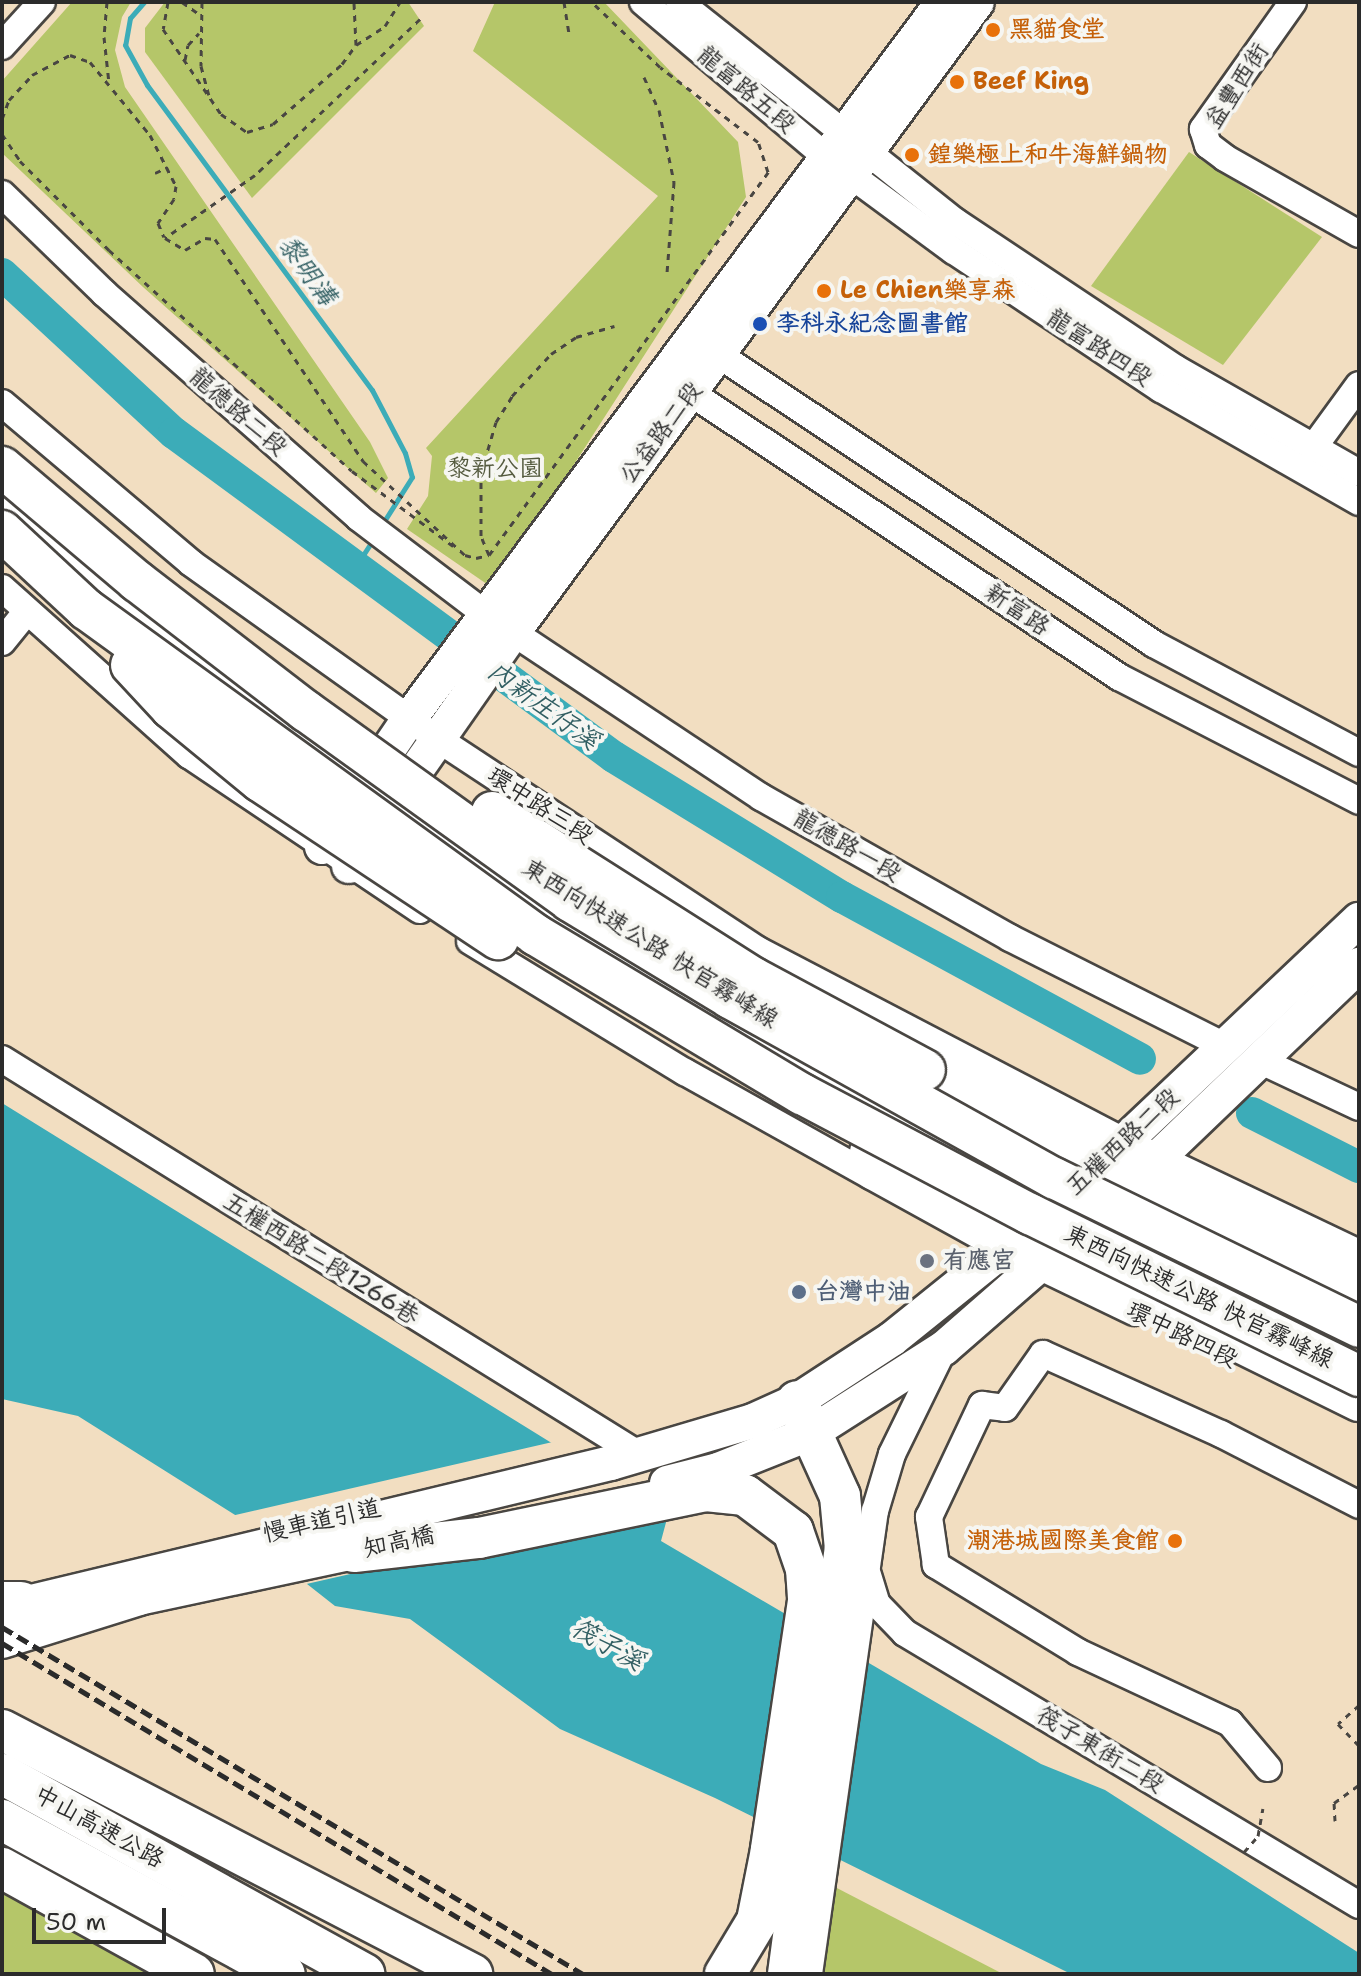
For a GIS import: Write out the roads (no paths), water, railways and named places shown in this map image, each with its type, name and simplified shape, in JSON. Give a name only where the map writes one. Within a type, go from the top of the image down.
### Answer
[{"type":"highway","name":"東西向快速公路 快官霧峰線","points":[[2,467],[137,581],[306,711],[583,909],[730,998],[1054,1178],[1359,1327]]},
{"type":"highway","name":"東西向快速公路 快官霧峰線","points":[[2,531],[86,609],[536,935],[701,1037],[1030,1214],[1359,1376]]},
{"type":"highway","points":[[137,581],[210,612],[551,851],[754,978],[925,1070],[1128,1166],[1257,1237],[1359,1288]]},
{"type":"highway","points":[[86,609],[171,708],[260,781],[608,1007],[870,1152],[1045,1235],[1213,1327],[1359,1401]]},
{"type":"highway","points":[[725,1974],[757,1921],[786,1857],[843,1600],[845,1549],[840,1496],[804,1417]]},
{"type":"highway","points":[[354,1552],[479,1538],[671,1490],[729,1491],[761,1502],[777,1515],[843,1600]]},
{"type":"highway","points":[[2,1730],[472,1974]]},
{"type":"highway","name":"中山高速公路","points":[[2,1774],[364,1974]]},
{"type":"highway","name":"中山高速公路","points":[[2,1820],[285,1974]]},
{"type":"highway","points":[[786,1857],[788,1974]]},
{"type":"highway","points":[[2,1868],[194,1974]]},
{"type":"main road","name":"公益路二段","points":[[335,857],[376,796],[416,711],[491,635],[719,355],[848,157],[943,2]]},
{"type":"main road","name":"公益路二段","points":[[376,796],[444,730],[491,635],[848,157],[977,2]]},
{"type":"main road","name":"五權西路二段","points":[[1128,1166],[1225,1046],[1359,920]]},
{"type":"main road","name":"五權西路二段","points":[[615,1457],[753,1421],[804,1417],[892,1339],[1045,1235],[1259,1060],[1359,965]]},
{"type":"main road","name":"五權西路二段","points":[[671,1490],[718,1470],[804,1417],[944,1348],[1045,1235]]},
{"type":"main road","name":"知高橋","points":[[134,1580],[615,1457]]},
{"type":"main road","name":"知高橋","points":[[134,1580],[354,1552]]},
{"type":"main road","points":[[7,1600],[134,1580]]},
{"type":"main road","points":[[2,1641],[134,1580]]},
{"type":"street","points":[[2,46],[42,2]]},
{"type":"street","name":"龍富路五段","points":[[643,2],[848,157]]},
{"type":"street","name":"龍富路五段","points":[[679,2],[848,157]]},
{"type":"street","name":"益豐西街","points":[[1293,2],[1203,129],[1208,145],[1225,158],[1359,234]]},
{"type":"street","name":"龍富路四段","points":[[848,157],[956,222],[1175,368],[1359,473]]},
{"type":"street","name":"龍富路四段","points":[[848,157],[1161,389],[1359,502]]},
{"type":"street","name":"龍德路二段","points":[[2,194],[104,293],[491,635]]},
{"type":"street","name":"新富路","points":[[719,355],[1154,644],[1359,753]]},
{"type":"street","points":[[1313,448],[1359,385]]},
{"type":"street","name":"新富路","points":[[691,393],[1119,677],[1359,801]]},
{"type":"street","name":"環中路三段","points":[[2,403],[191,563],[444,730],[758,950],[1128,1166]]},
{"type":"street","points":[[2,492],[186,650],[552,927],[1045,1235]]},
{"type":"street","points":[[2,508],[179,657],[376,796]]},
{"type":"street","points":[[2,588],[189,755],[335,857],[685,1072],[1045,1235],[1359,1359]]},
{"type":"street","points":[[2,642],[26,612]]},
{"type":"street","name":"龍德路一段","points":[[491,635],[761,797],[1010,938],[1225,1046]]},
{"type":"street","name":"五權西路二段1266巷","points":[[2,1059],[615,1457]]},
{"type":"street","points":[[1259,1060],[1359,1107]]},
{"type":"street","points":[[1128,1166],[1359,1253]]},
{"type":"street","points":[[1128,1166],[1359,1314]]},
{"type":"street","name":"環中路四段","points":[[1045,1235],[1359,1422]]},
{"type":"street","points":[[809,1974],[820,1902],[843,1600],[892,1454],[944,1348]]},
{"type":"street","points":[[1268,1768],[1230,1723],[1078,1652],[936,1565],[929,1517],[982,1405],[1005,1408],[1043,1354],[1221,1434],[1359,1505]]},
{"type":"street","name":"筏子東街二段","points":[[843,1600],[877,1604],[905,1633],[1359,1905]]},
{"type":"water","name":"筏子溪","points":[[2,1103],[668,1515],[661,1541],[1041,1764],[1105,1790],[1359,1953],[1359,1974],[1071,1974],[715,1798],[560,1729],[410,1619],[335,1606],[274,1558],[251,1525],[78,1416],[2,1399]]},
{"type":"waterway","name":"黎明溝","points":[[144,2],[130,18],[125,45],[147,85],[372,390],[405,453],[412,477],[381,526]]},
{"type":"waterway","name":"內新庄仔溪","points":[[2,274],[174,433],[614,757],[842,897],[1140,1059]]},
{"type":"waterway","name":"黎明溝","points":[[354,569],[374,538]]},
{"type":"waterway","name":"內新庄仔溪","points":[[1252,1113],[1359,1167]]},
{"type":"railway","points":[[2,1627],[583,1974]]},
{"type":"railway","points":[[2,1643],[552,1974]]},
{"type":"place","name":"黑貓食堂","points":[[993,30]]},
{"type":"place","name":"Beef King","points":[[957,82]]},
{"type":"place","name":"鍠樂極上和牛海鮮鍋物","points":[[912,155]]},
{"type":"place","name":"Le Chien樂享森","points":[[824,291]]},
{"type":"place","name":"李科永紀念圖書館","points":[[760,324]]},
{"type":"place","name":"有應宮","points":[[927,1261]]},
{"type":"place","name":"台灣中油","points":[[799,1292]]},
{"type":"place","name":"潮港城國際美食館","points":[[1175,1541]]},
{"type":"park label","name":"黎新公園","points":[[495,469]]}]
